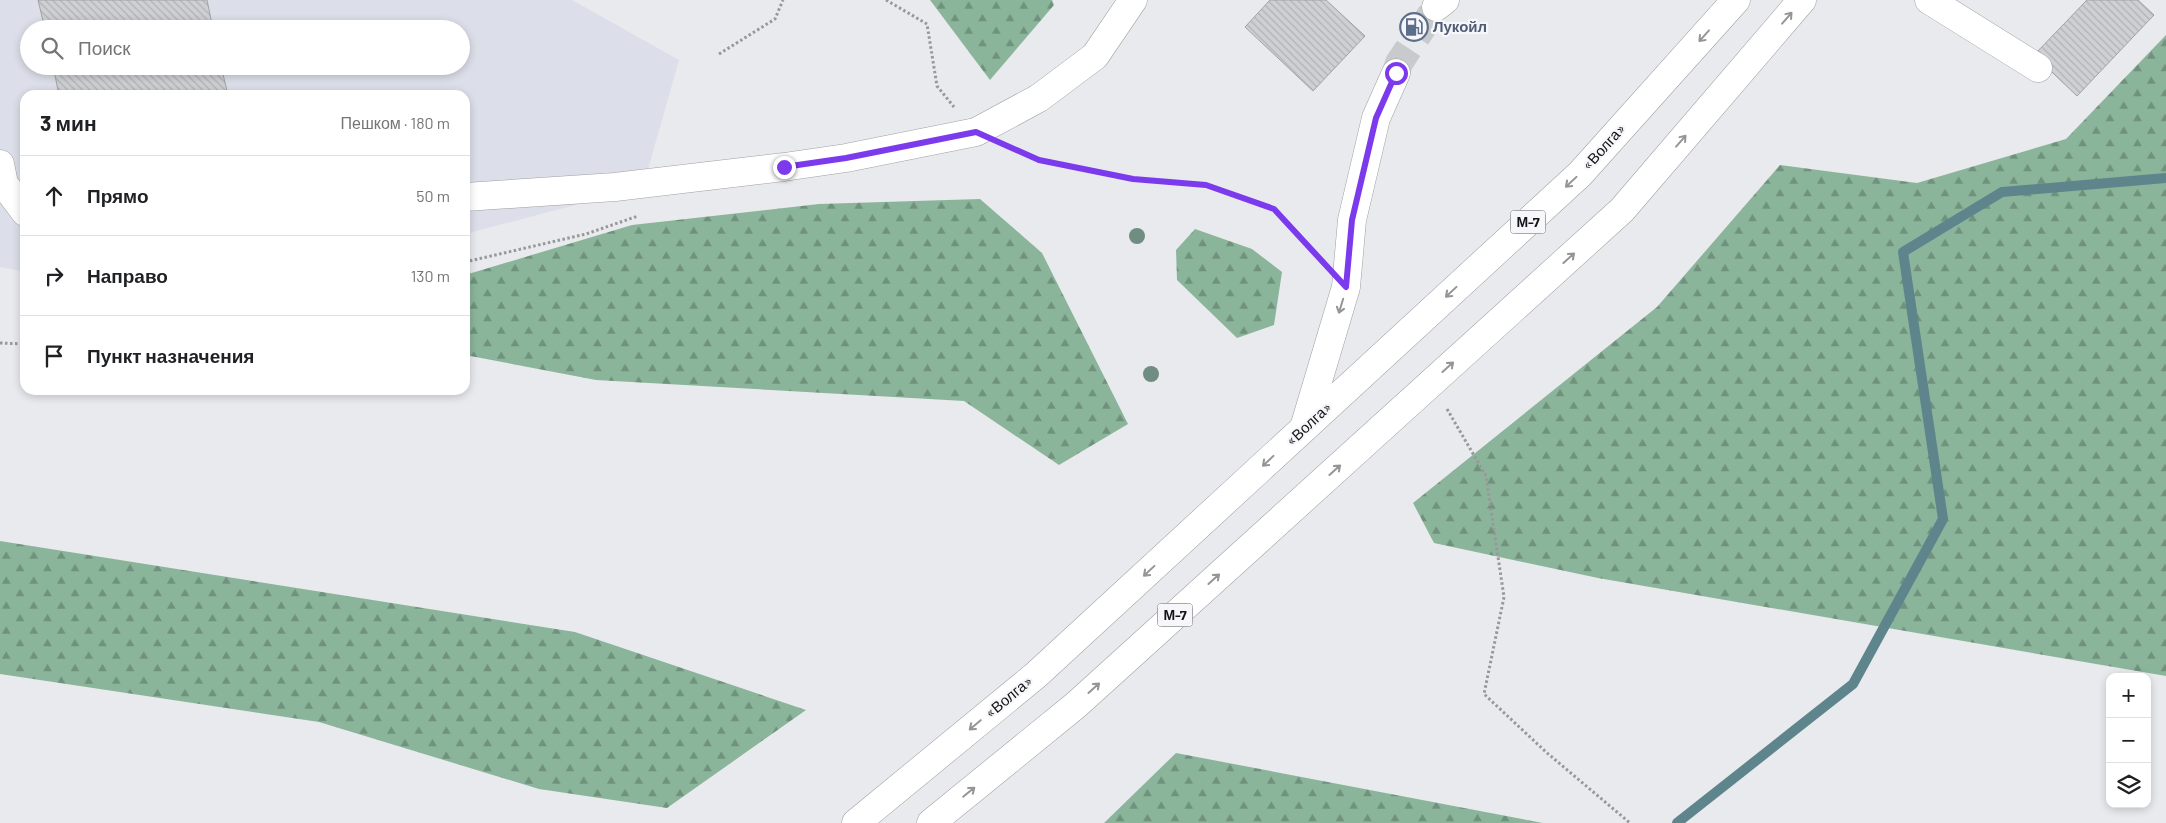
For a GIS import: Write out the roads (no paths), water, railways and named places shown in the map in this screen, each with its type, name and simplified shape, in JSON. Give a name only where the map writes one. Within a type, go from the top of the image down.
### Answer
[{"type":"main road","points":[[470,197],[615,187],[784,167],[846,158],[976,132],[1039,98],[1095,56],[1133,0]]},
{"type":"main road","name":"«Волга»","points":[[856,823],[1036,675],[1580,174],[1736,0]]},
{"type":"main road","name":"М-7","points":[[932,823],[1076,705],[1622,210],[1802,0]]},
{"type":"main road","points":[[1930,0],[2038,68]]},
{"type":"main road","points":[[1304,428],[1346,287],[1352,220],[1376,118],[1396,73]]},
{"type":"main road","points":[[0,164],[4,184],[20,205]]},
{"type":"waterway","points":[[1677,823],[1853,684],[1943,519],[1903,252],[2002,192],[2166,178]]},
{"type":"tunnel","points":[[1396,73],[1399,63],[1436,7]]},
{"type":"place","name":"Лукойл","points":[[1414,27]]}]
